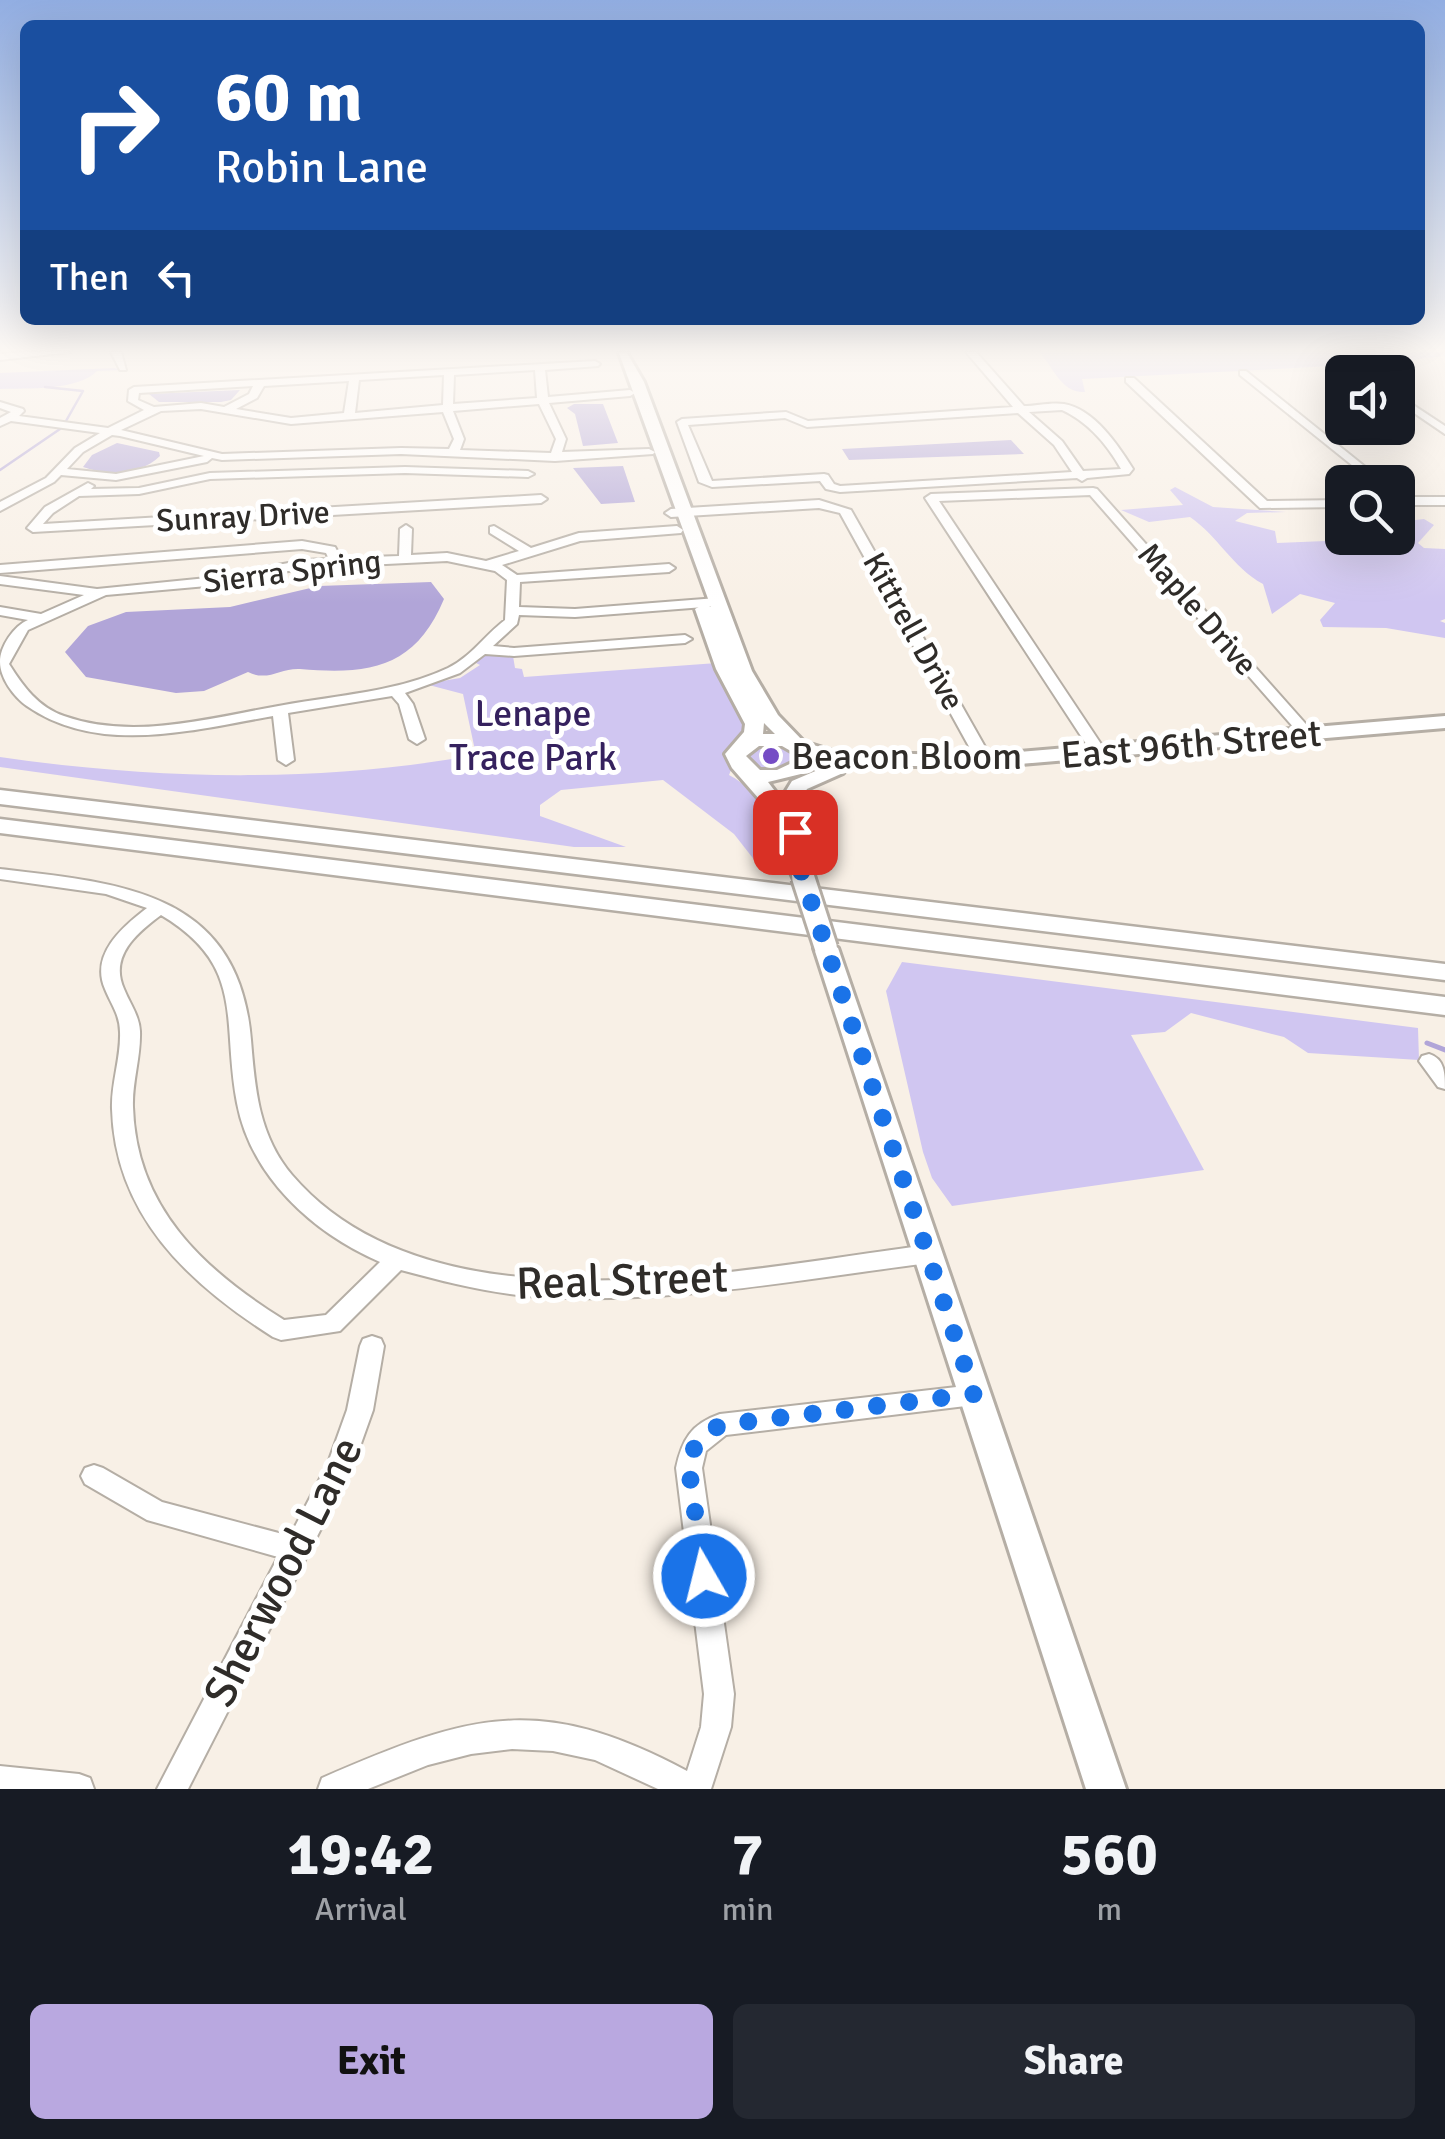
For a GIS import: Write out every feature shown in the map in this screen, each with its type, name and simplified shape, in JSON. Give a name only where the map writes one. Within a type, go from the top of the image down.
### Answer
[{"type":"highway","points":[[0,797],[1445,972]]},
{"type":"highway","points":[[0,826],[1445,1006]]},
{"type":"main road","points":[[649,435],[657,453]]},
{"type":"main road","points":[[652,435],[708,600],[725,669],[755,724],[753,735],[734,756],[770,798],[794,848],[1106,1789]]},
{"type":"main road","points":[[708,600],[770,718],[808,760],[782,785],[795,832],[794,848]]},
{"type":"main road","name":"East 96th Street","points":[[747,771],[768,776],[986,761],[1445,722]]},
{"type":"main road","name":"East 96th Street","points":[[743,744],[770,738],[830,758],[938,763]]},
{"type":"main road","points":[[787,807],[799,785],[836,769]]},
{"type":"street","points":[[0,507],[60,472],[73,454],[104,435]]},
{"type":"street","points":[[130,435],[222,457],[310,457]]},
{"type":"street","points":[[308,474],[312,435]]},
{"type":"street","points":[[454,453],[458,435]]},
{"type":"street","points":[[555,457],[560,435]]},
{"type":"street","points":[[687,435],[705,482],[824,477],[830,487],[841,489],[1084,482]]},
{"type":"street","name":"Maple Drive","points":[[1049,435],[1084,482],[1307,734]]},
{"type":"street","points":[[1099,753],[931,498],[1084,482],[1128,469],[1102,435]]},
{"type":"street","points":[[1190,435],[1268,507],[1325,505]]},
{"type":"street","points":[[1321,435],[1358,465]]},
{"type":"street","points":[[170,464],[178,451],[176,447]]},
{"type":"street","points":[[60,472],[101,478],[208,459],[454,453],[555,457],[693,451]]},
{"type":"street","points":[[78,492],[139,491],[206,477],[418,470],[528,474]]},
{"type":"street","name":"Sunray Drive","points":[[101,478],[30,526],[542,499]]},
{"type":"street","points":[[1415,500],[1445,501]]},
{"type":"street","name":"Kittrell Drive","points":[[678,518],[837,506],[851,516],[986,761]]},
{"type":"street","points":[[488,565],[580,537],[678,518]]},
{"type":"street","points":[[405,558],[406,529]]},
{"type":"street","points":[[494,530],[529,552]]},
{"type":"street","points":[[0,569],[302,544],[331,550],[337,562]]},
{"type":"street","name":"Sierra Spring","points":[[37,617],[103,592],[207,582],[276,567],[337,562],[447,556],[488,565],[514,578]]},
{"type":"street","points":[[37,617],[16,632],[4,657],[2,672],[26,702],[94,730],[161,731],[396,691],[457,670],[520,611],[514,578],[669,568]]},
{"type":"street","points":[[0,580],[103,592]]},
{"type":"street","points":[[520,611],[575,613],[708,600]]},
{"type":"street","points":[[0,611],[37,617]]},
{"type":"street","points":[[479,649],[514,652],[685,639]]},
{"type":"street","points":[[396,691],[406,704],[417,739]]},
{"type":"street","points":[[280,710],[286,760]]},
{"type":"street","name":"Real Street","points":[[0,874],[98,887],[159,908],[204,938],[224,964],[240,1008],[247,1104],[268,1157],[298,1196],[326,1219],[396,1260],[481,1282],[572,1290],[928,1254]]},
{"type":"street","points":[[159,908],[118,945],[110,969],[111,983],[128,1012],[130,1034],[122,1106],[132,1165],[149,1209],[204,1279],[281,1330],[332,1324],[396,1260]]},
{"type":"street","points":[[1429,1061],[1445,1082]]},
{"type":"street","name":"Sherwood Lane","points":[[172,1789],[354,1430],[372,1346]]},
{"type":"street","points":[[332,1789],[416,1752],[455,1740],[503,1733],[588,1741],[624,1753],[693,1789],[716,1727],[719,1694],[688,1468],[694,1444],[720,1425],[974,1394]]},
{"type":"street","points":[[94,1476],[156,1512],[296,1550]]},
{"type":"street","points":[[0,1781],[78,1789]]},
{"type":"green space","points":[[1175,487],[1213,507],[1286,512],[1247,513],[1235,521],[1275,531],[1277,543],[1325,541],[1325,555],[1415,555],[1415,520],[1424,519],[1434,525],[1418,543],[1424,548],[1445,549],[1445,619],[1440,621],[1445,623],[1445,638],[1386,628],[1323,627],[1320,620],[1335,603],[1300,594],[1272,614],[1263,584],[1242,569],[1190,517],[1149,522],[1121,510],[1183,505],[1170,490]]},
{"type":"green space","name":"Lenape Trace Park","points":[[481,655],[513,656],[515,668],[522,669],[524,677],[717,663],[750,723],[729,775],[751,792],[764,814],[771,840],[771,868],[759,866],[734,834],[663,780],[561,790],[540,805],[540,816],[626,847],[574,847],[0,767],[0,757],[178,774],[298,774],[476,755],[463,694],[425,684],[460,678],[480,665],[474,662]]},
{"type":"green space","points":[[769,742],[796,750],[797,762],[779,771],[755,769],[742,754]]},
{"type":"green space","points":[[902,962],[1418,1028],[1419,1060],[1308,1053],[1284,1037],[1191,1013],[1165,1032],[1131,1035],[1204,1170],[952,1206],[932,1178],[923,1152],[886,991]]},
{"type":"shaded area","points":[[580,435],[615,435],[618,443],[583,446]]},
{"type":"shaded area","points":[[1011,440],[1024,454],[849,460],[842,449]]},
{"type":"shaded area","points":[[117,443],[159,452],[160,456],[143,467],[123,472],[83,467],[92,455]]},
{"type":"shaded area","points":[[623,466],[635,502],[601,504],[573,468]]},
{"type":"shaded area","points":[[431,582],[444,599],[432,622],[404,653],[369,668],[293,669],[262,676],[248,672],[204,691],[176,693],[86,677],[65,652],[88,626],[126,612],[230,607],[319,586]]},
{"type":"waterway","points":[[0,470],[51,435]]},
{"type":"waterway","points":[[1427,1043],[1445,1050]]},
{"type":"place","name":"Beacon Bloom","points":[[771,756]]},
{"type":"route","points":[[704,1576],[688,1462],[702,1434],[720,1425],[974,1394],[803,877],[794,848],[795,832]]}]
